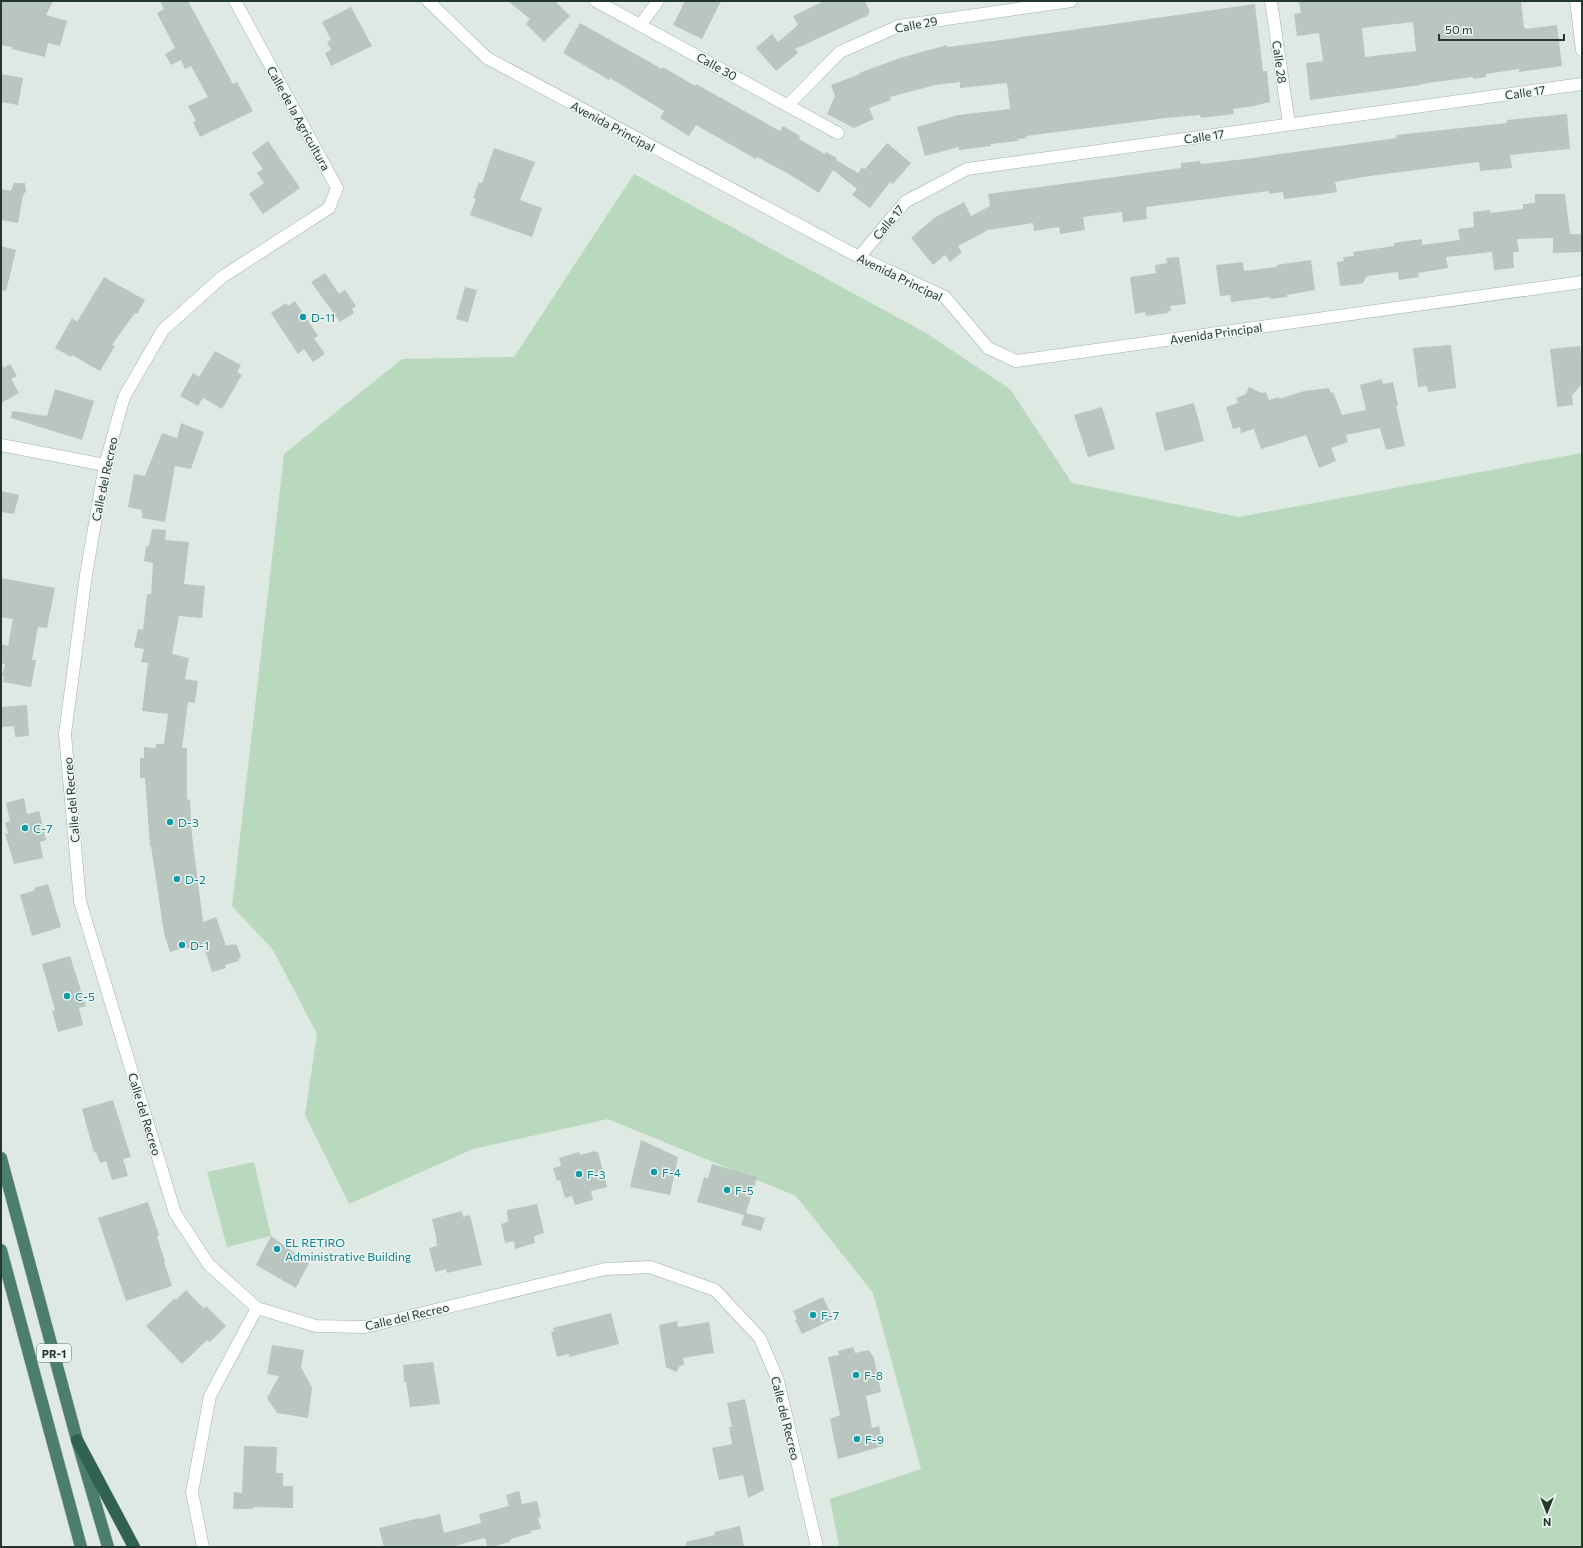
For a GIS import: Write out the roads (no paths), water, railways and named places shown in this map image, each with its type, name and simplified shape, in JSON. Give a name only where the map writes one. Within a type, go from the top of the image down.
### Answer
[{"type":"highway","name":"PR-1","points":[[1,1158],[77,1440],[108,1547]]},
{"type":"highway","name":"PR-1","points":[[1,1250],[81,1547]]},
{"type":"highway","points":[[77,1440],[134,1547]]},
{"type":"street","name":"Calle de la Agricultura","points":[[235,1],[337,188],[330,208],[303,225]]},
{"type":"street","name":"Avenida Principal","points":[[428,1],[487,58],[859,257],[945,297],[988,348],[1016,360],[1582,282]]},
{"type":"street","name":"Calle 30","points":[[596,1],[838,133]]},
{"type":"street","points":[[640,24],[658,1]]},
{"type":"street","name":"Calle 29","points":[[788,105],[840,52],[899,26],[1071,1]]},
{"type":"street","name":"Calle 28","points":[[1271,1],[1290,124]]},
{"type":"street","points":[[1576,1],[1582,50]]},
{"type":"street","name":"Calle 17","points":[[859,257],[905,202],[967,169],[1582,84]]},
{"type":"street","name":"Calle del Recreo","points":[[303,225],[222,278],[163,330],[124,397],[105,465],[86,575],[65,734],[80,901],[175,1213],[209,1266],[257,1308],[316,1326],[364,1327],[605,1269],[650,1267],[715,1290],[760,1338],[778,1380],[817,1547]]},
{"type":"street","points":[[1,445],[105,465]]},
{"type":"street","points":[[203,1547],[192,1492],[210,1396],[257,1308]]},
{"type":"place","name":"D-11","points":[[303,317]]},
{"type":"place","name":"D-3","points":[[170,822]]},
{"type":"place","name":"C-7","points":[[25,828]]},
{"type":"place","name":"D-2","points":[[177,879]]},
{"type":"place","name":"D-1","points":[[182,945]]},
{"type":"place","name":"C-5","points":[[67,996]]},
{"type":"place","name":"F-4","points":[[654,1172]]},
{"type":"place","name":"F-3","points":[[579,1174]]},
{"type":"place","name":"F-5","points":[[727,1190]]},
{"type":"place","name":"EL RETIRO Administrative Building","points":[[277,1249]]},
{"type":"place","name":"F-7","points":[[813,1315]]},
{"type":"place","name":"F-8","points":[[856,1375]]},
{"type":"place","name":"F-9","points":[[857,1439]]}]
